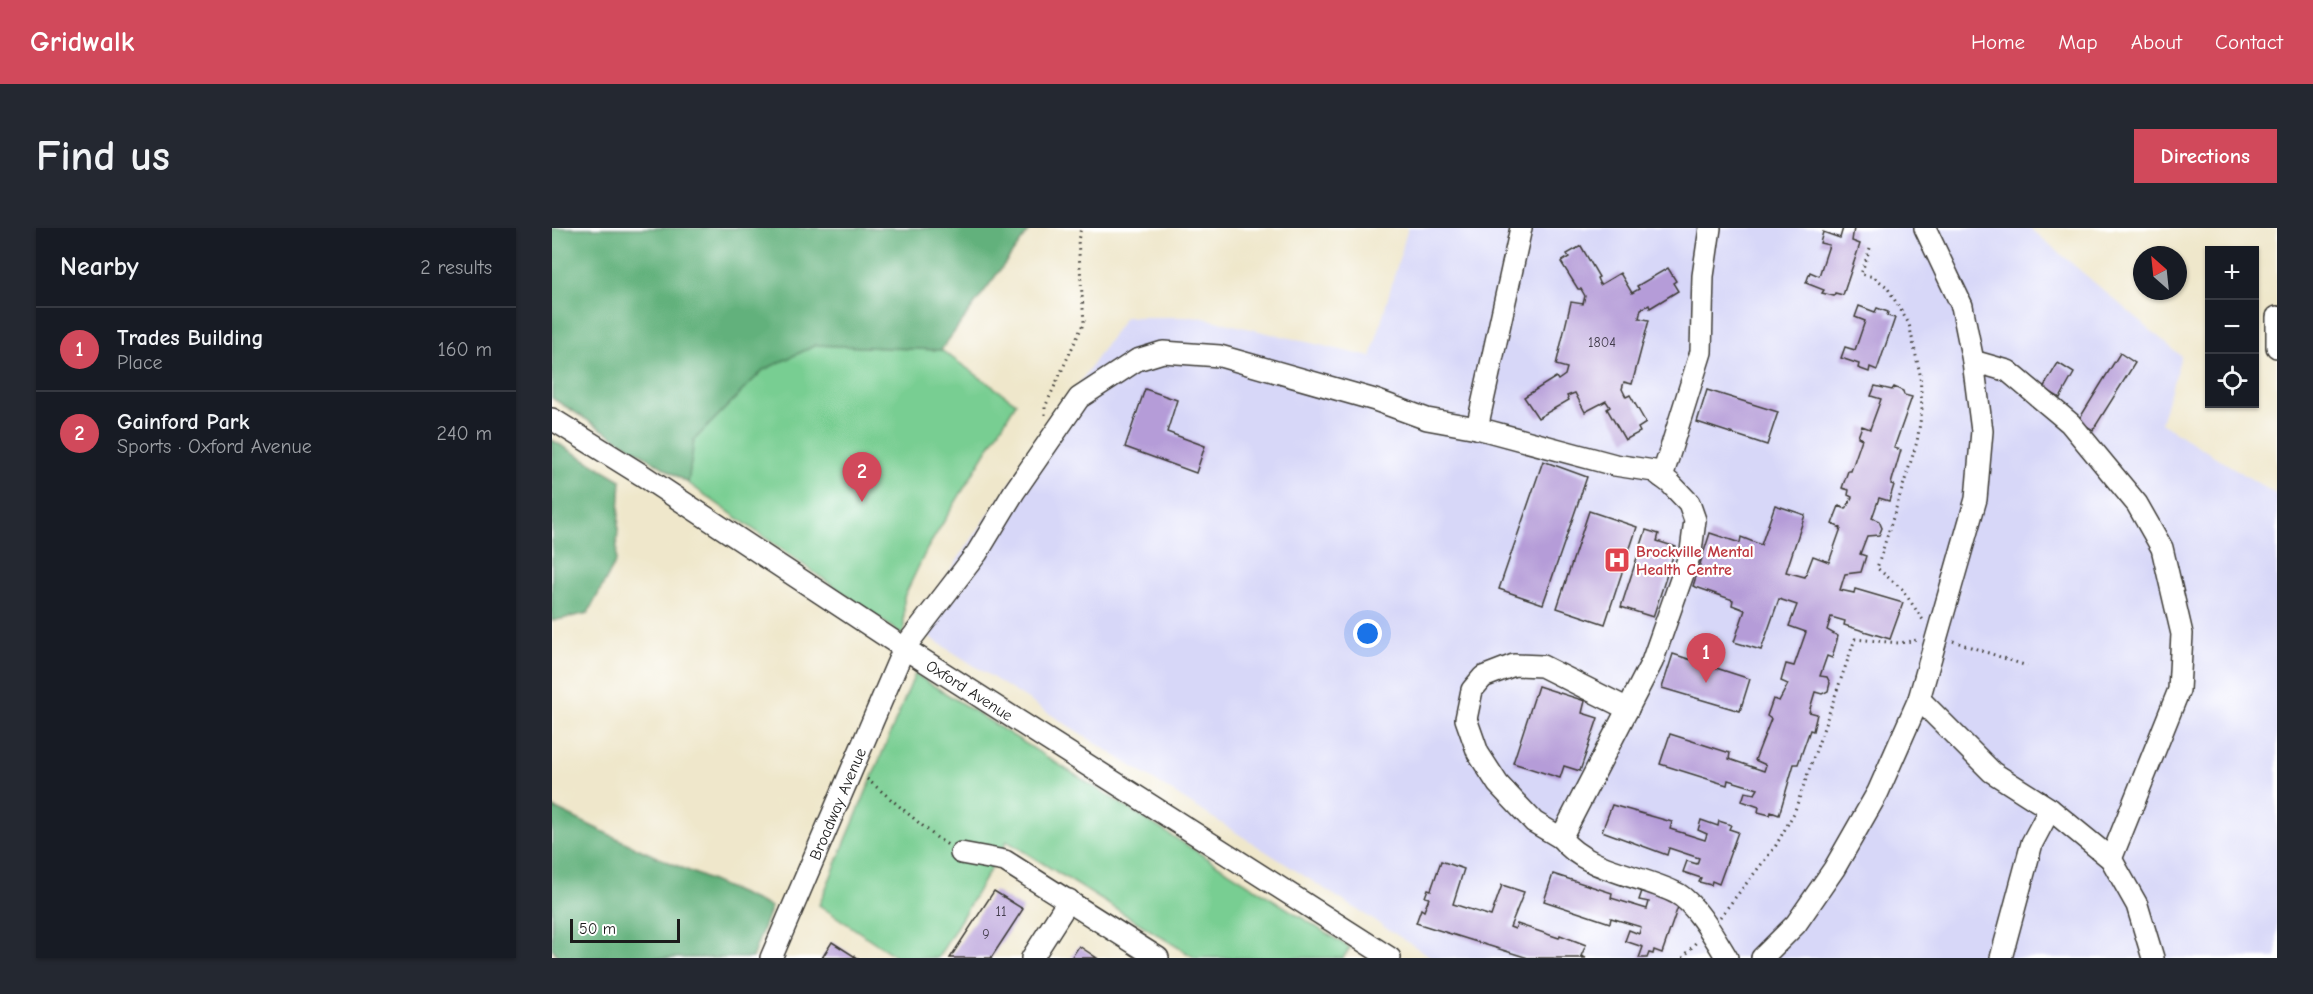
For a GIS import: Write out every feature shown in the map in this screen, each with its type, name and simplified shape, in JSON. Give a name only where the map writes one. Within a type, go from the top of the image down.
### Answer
[{"type":"street","points":[[1476,428],[1521,228]]},
{"type":"street","points":[[1561,838],[1652,662],[1691,550],[1695,520],[1689,503],[1662,477],[1701,352],[1703,276],[1710,228]]},
{"type":"street","points":[[1762,958],[1796,924],[1834,869],[1878,792],[1919,699],[1976,499],[1982,431],[1973,361],[1962,306],[1925,228]]},
{"type":"street","points":[[2277,317],[2277,347]]},
{"type":"street","name":"Broadway Avenue","points":[[771,958],[904,648],[977,553],[1014,492],[1080,398],[1137,360],[1163,352],[1220,356],[1375,400],[1427,419],[1476,428],[1615,465],[1654,471],[1662,477]]},
{"type":"street","points":[[1973,361],[2008,371],[2070,423],[2137,504],[2162,548],[2182,634],[2179,690],[2111,859]]},
{"type":"street","name":"Oxford Avenue","points":[[552,419],[642,475],[904,648],[1390,958]]},
{"type":"street","points":[[1628,709],[1542,666],[1514,665],[1483,677],[1472,690],[1466,719],[1478,753],[1498,784],[1534,822],[1561,838],[1569,849],[1590,860],[1679,893],[1701,916],[1727,958]]},
{"type":"street","points":[[1919,699],[1992,772],[2050,809],[2111,859],[2137,905],[2153,958]]},
{"type":"street","points":[[2001,958],[2032,843],[2050,809]]},
{"type":"street","points":[[961,853],[1005,861],[1158,958]]},
{"type":"street","points":[[1032,958],[1069,900]]},
{"type":"path","points":[[1052,439],[1044,429],[1045,406],[1084,322],[1078,240],[1080,228]]},
{"type":"path","points":[[1870,248],[1861,274],[1874,277],[1887,287],[1909,324],[1920,374],[1922,410],[1917,442],[1877,568],[1902,589],[1922,619],[1937,636]]},
{"type":"path","points":[[1683,958],[1731,905],[1775,847],[1794,813],[1855,639],[1899,643],[1937,636],[2027,666]]},
{"type":"path","points":[[854,768],[937,838],[961,853]]},
{"type":"shaded area","name":"Brockville Mental Health Centre","points":[[1408,228],[2030,228],[2181,356],[2161,423],[2277,495],[2277,958],[1433,958],[912,626],[1125,317],[1199,317],[1371,357]]},
{"type":"green space","points":[[552,228],[1031,228],[941,350],[816,345],[763,370],[694,440],[688,483],[552,398]]},
{"type":"green space","points":[[816,345],[941,350],[1016,403],[927,549],[904,597],[904,636],[688,483],[694,440],[763,370]]},
{"type":"green space","points":[[552,440],[621,480],[616,561],[588,613],[552,621]]},
{"type":"green space","points":[[915,674],[1350,948],[1343,958],[1195,958],[1007,841],[938,958],[898,958],[819,905]]},
{"type":"green space","points":[[552,807],[639,849],[771,907],[752,958],[559,958],[552,948]]},
{"type":"building","points":[[1843,228],[1854,228],[1852,241],[1860,244],[1843,295],[1835,293],[1834,296],[1822,293],[1824,290],[1806,283],[1810,272],[1819,276],[1829,245],[1820,243],[1823,232],[1840,238]]},
{"type":"building","points":[[1581,246],[1599,277],[1597,278],[1600,285],[1620,273],[1632,293],[1639,289],[1637,286],[1668,268],[1676,281],[1673,283],[1678,291],[1650,308],[1649,305],[1641,309],[1639,318],[1649,320],[1632,384],[1624,382],[1622,389],[1626,397],[1630,395],[1646,423],[1638,428],[1640,432],[1625,440],[1607,409],[1610,407],[1606,401],[1585,412],[1575,393],[1567,396],[1569,400],[1538,418],[1524,397],[1556,377],[1558,380],[1565,375],[1567,368],[1556,365],[1571,302],[1583,304],[1585,296],[1561,262],[1569,257],[1567,254]]},
{"type":"building","points":[[1859,306],[1875,312],[1877,308],[1888,312],[1887,316],[1895,318],[1877,370],[1870,367],[1869,372],[1858,368],[1859,364],[1841,358],[1845,347],[1855,350],[1865,321],[1855,317]]},
{"type":"building","points":[[2120,353],[2135,363],[2093,430],[2078,421]]},
{"type":"building","points":[[2058,363],[2074,373],[2060,398],[2043,388]]},
{"type":"building","points":[[1875,386],[1892,390],[1894,387],[1903,391],[1904,395],[1912,397],[1894,448],[1901,450],[1891,484],[1894,485],[1889,501],[1879,498],[1872,518],[1879,521],[1882,528],[1879,535],[1867,536],[1860,554],[1866,556],[1861,572],[1845,574],[1840,590],[1854,593],[1855,589],[1903,603],[1890,639],[1844,625],[1845,621],[1831,617],[1827,630],[1838,636],[1832,658],[1827,656],[1820,676],[1827,677],[1830,683],[1828,691],[1822,694],[1815,692],[1809,712],[1817,714],[1813,731],[1810,730],[1798,764],[1794,764],[1779,815],[1771,812],[1770,815],[1758,812],[1759,807],[1742,801],[1745,792],[1755,794],[1758,789],[1728,780],[1727,785],[1660,764],[1670,734],[1730,753],[1729,759],[1764,771],[1766,765],[1755,760],[1771,719],[1767,716],[1773,699],[1779,701],[1788,684],[1781,681],[1786,664],[1794,666],[1806,632],[1789,626],[1797,605],[1779,599],[1761,650],[1734,642],[1745,610],[1732,605],[1733,600],[1693,586],[1710,533],[1740,543],[1741,537],[1761,545],[1775,505],[1805,515],[1786,572],[1805,577],[1813,556],[1829,562],[1841,528],[1832,524],[1839,506],[1846,509],[1852,497],[1848,495],[1849,490],[1842,488],[1848,471],[1851,471],[1862,439],[1858,437],[1862,426],[1870,429],[1881,399],[1871,396]]},
{"type":"building","points":[[1145,389],[1177,400],[1167,432],[1205,446],[1196,473],[1125,447]]},
{"type":"building","points":[[1707,390],[1778,412],[1767,445],[1697,422]]},
{"type":"building","points":[[1543,461],[1587,477],[1543,604],[1499,589]]},
{"type":"building","points":[[1589,511],[1637,527],[1605,624],[1557,608]]},
{"type":"building","points":[[1646,530],[1659,534],[1657,541],[1676,547],[1653,617],[1621,607]]},
{"type":"building","points":[[1673,654],[1750,679],[1740,711],[1662,688]]},
{"type":"building","points":[[1538,686],[1585,701],[1582,713],[1598,718],[1580,771],[1564,766],[1560,778],[1513,763]]},
{"type":"building","points":[[1612,805],[1672,822],[1670,829],[1705,840],[1707,834],[1698,830],[1701,820],[1718,826],[1719,821],[1731,825],[1729,829],[1738,832],[1719,884],[1712,881],[1711,885],[1699,882],[1701,878],[1683,872],[1687,861],[1697,864],[1699,858],[1669,848],[1667,855],[1602,831]]},
{"type":"building","points":[[1441,861],[1464,869],[1453,904],[1491,916],[1502,885],[1524,892],[1510,927],[1515,929],[1517,924],[1559,938],[1560,935],[1586,945],[1581,956],[1586,958],[1528,958],[1416,923],[1421,909],[1424,911],[1429,898],[1425,897],[1428,889],[1431,890]]},
{"type":"building","points":[[1553,874],[1612,893],[1611,898],[1647,909],[1649,902],[1639,900],[1643,888],[1680,901],[1662,953],[1654,950],[1653,954],[1649,953],[1647,958],[1639,958],[1643,947],[1625,941],[1629,930],[1639,934],[1641,927],[1611,918],[1610,923],[1544,901]]},
{"type":"building","points":[[994,891],[1023,909],[991,958],[950,958]]},
{"type":"building","points":[[832,942],[857,958],[822,958]]},
{"type":"building","points":[[1079,946],[1097,958],[1071,958]]},
{"type":"place","name":"Gainford Park","points":[[862,502]]},
{"type":"place","name":"Brockville Mental Health Centre","points":[[1617,560]]},
{"type":"place","name":"Trades Building","points":[[1706,683]]}]
